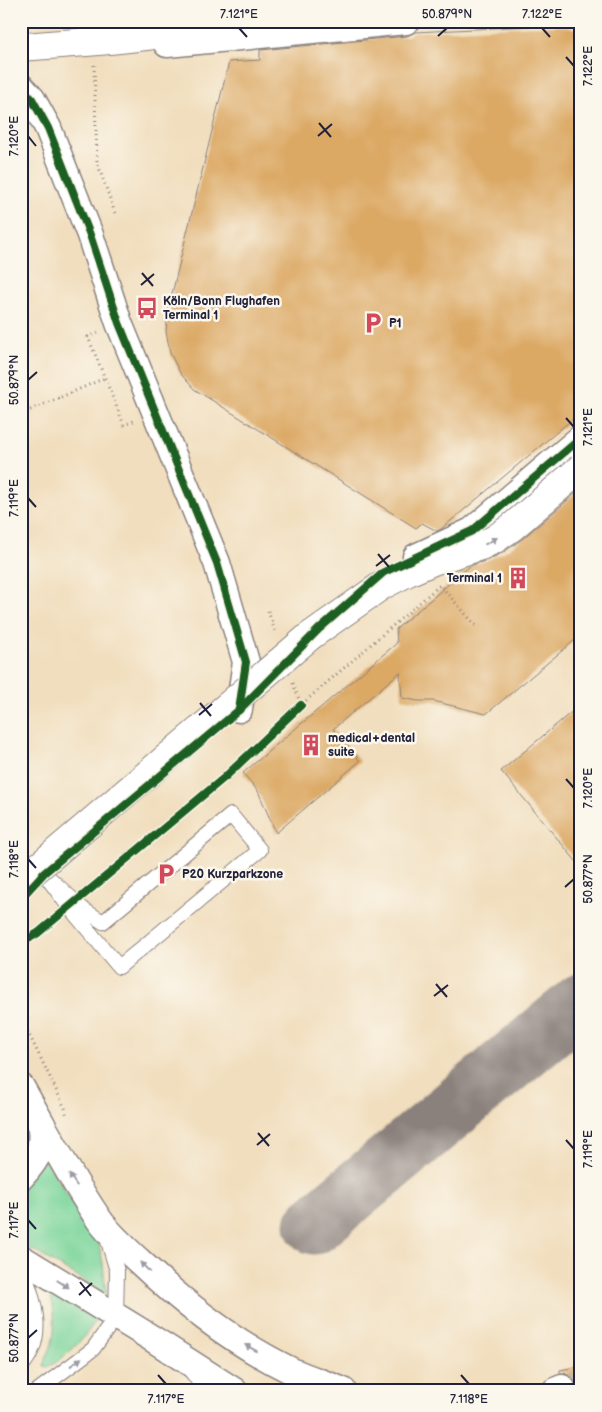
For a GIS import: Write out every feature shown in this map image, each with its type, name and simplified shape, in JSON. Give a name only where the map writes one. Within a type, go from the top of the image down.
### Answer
[{"type":"street","points":[[21,47],[181,31],[228,21]]},
{"type":"street","points":[[93,52],[106,46],[144,37],[338,21]]},
{"type":"street","points":[[21,61],[130,48],[406,21]]},
{"type":"street","points":[[21,87],[32,99],[48,128],[90,235],[118,323],[217,563],[246,662],[239,710]]},
{"type":"street","points":[[29,878],[239,710],[319,629],[384,572],[472,531],[581,438]]},
{"type":"street","points":[[21,898],[29,878],[310,636],[381,586],[433,561],[481,546],[495,539],[512,527],[581,468]]},
{"type":"street","points":[[21,1087],[68,1171],[100,1221],[120,1244],[154,1276],[212,1323],[240,1342],[294,1372],[343,1391]]},
{"type":"street","points":[[21,1177],[32,1165],[41,1150],[42,1136],[39,1121]]},
{"type":"street","points":[[21,1258],[234,1391]]},
{"type":"lane","points":[[231,815],[260,850],[120,967],[69,907],[29,878],[103,922],[231,815]]},
{"type":"lane","points":[[37,1391],[93,1349],[116,1317],[117,1271],[100,1221]]},
{"type":"lane","points":[[21,1263],[34,1300],[38,1333],[30,1357],[21,1367]]},
{"type":"lane","points":[[180,1357],[197,1379],[202,1391]]},
{"type":"path","points":[[93,52],[98,162],[115,213]]},
{"type":"path","points":[[88,337],[124,425]]},
{"type":"path","points":[[21,414],[105,378]]},
{"type":"path","points":[[301,705],[440,585],[477,627]]},
{"type":"green space","points":[[21,1119],[29,1135],[21,1147]]},
{"type":"green space","points":[[43,1157],[98,1241],[103,1263],[106,1294],[21,1243],[21,1184]]},
{"type":"green space","points":[[54,1294],[96,1320],[74,1347],[61,1359],[47,1367],[44,1366],[44,1363],[54,1334],[54,1315],[51,1297]]},
{"type":"building","name":"P1","points":[[562,26],[581,30],[581,412],[441,529],[437,531],[422,523],[416,528],[194,389],[180,373],[170,353],[166,331],[168,310],[229,62],[260,60],[260,50],[407,36],[415,32]]},
{"type":"building","name":"Terminal 1","points":[[581,489],[581,635],[486,714],[433,701],[402,698],[400,672],[333,729],[360,761],[276,833],[258,791],[243,773],[397,643],[396,629],[470,566],[504,552]]},
{"type":"building","points":[[581,704],[581,867],[501,771]]},
{"type":"building","points":[[581,1366],[581,1391],[577,1391],[576,1383],[571,1376],[564,1373],[560,1374],[560,1370]]},
{"type":"taxiway","points":[[314,1225],[581,1003]]},
{"type":"tunnel","points":[[562,1388],[581,1385]]},
{"type":"cycle path","points":[[21,87],[32,99],[48,128],[90,235],[119,323],[217,563],[246,662],[239,710]]},
{"type":"cycle path","points":[[21,898],[44,873],[239,710],[319,629],[384,572],[472,531],[581,438]]},
{"type":"cycle path","points":[[21,943],[38,933],[225,777],[301,705]]},
{"type":"place","name":"Köln/Bonn Flughafen Terminal 1","points":[[147,308]]},
{"type":"place","name":"P1","points":[[373,323]]},
{"type":"place","name":"Terminal 1","points":[[518,578]]},
{"type":"place","name":"medical+dental suite","points":[[311,745]]},
{"type":"place","name":"P20 Kurzparkzone","points":[[166,874]]}]
